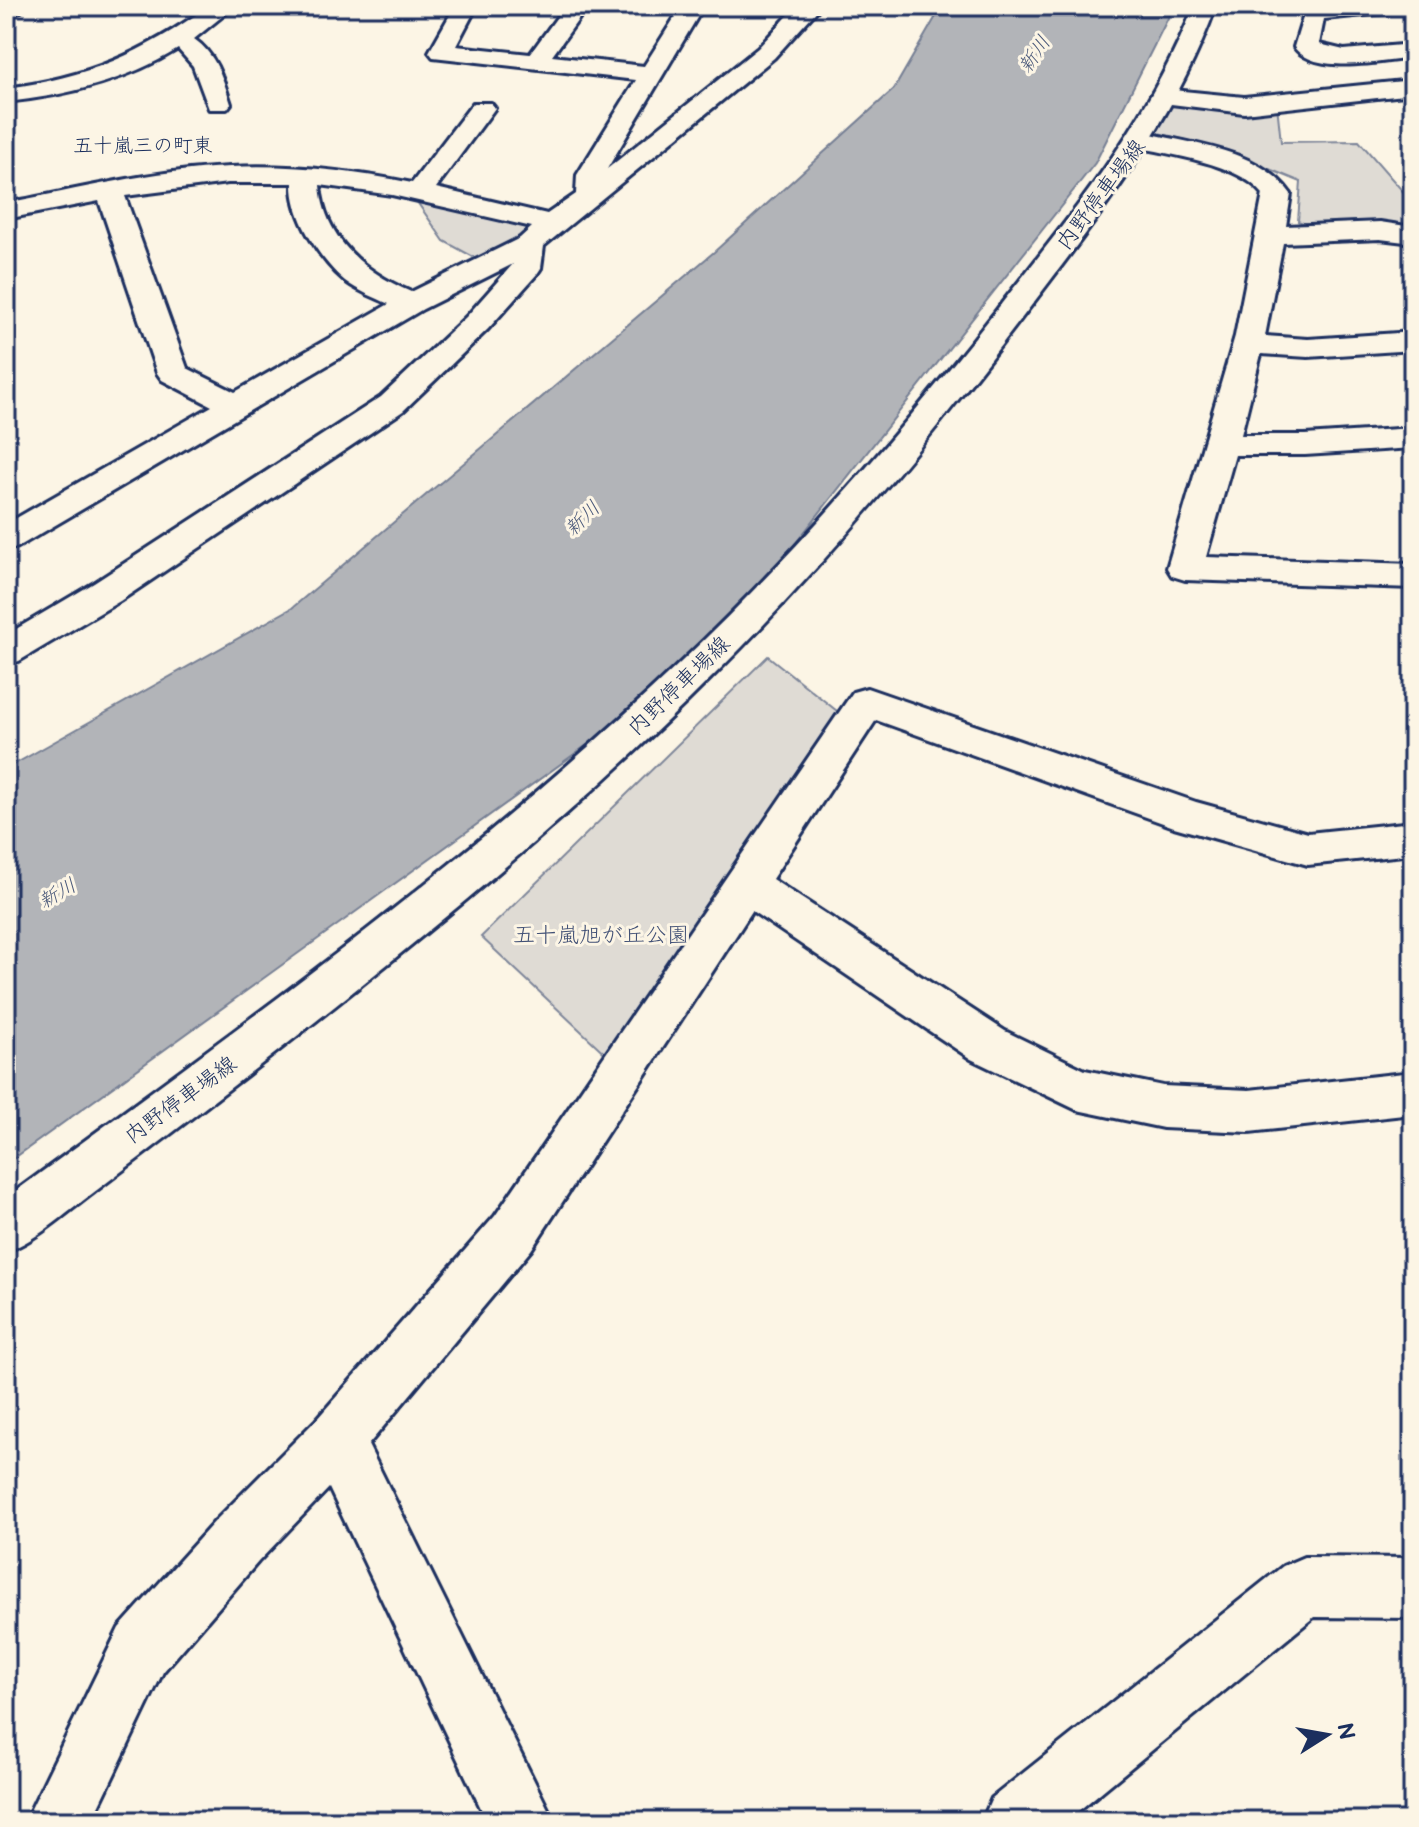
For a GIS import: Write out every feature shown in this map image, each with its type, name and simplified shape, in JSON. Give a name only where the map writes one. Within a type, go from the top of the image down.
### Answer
[{"type":"street","points":[[6,9],[13,6]]},
{"type":"street","points":[[6,95],[38,92],[88,80],[136,63],[177,40],[224,6]]},
{"type":"street","points":[[466,6],[441,52],[651,74]]},
{"type":"street","points":[[537,61],[577,6]]},
{"type":"street","points":[[589,197],[590,175],[693,6]]},
{"type":"street","points":[[9,532],[237,406],[412,303],[541,234],[766,53],[810,6]]},
{"type":"street","name":"内野停車場線","points":[[6,1228],[247,1050],[448,890],[646,718],[816,548],[998,329],[1142,140],[1195,37],[1205,6]]},
{"type":"street","points":[[1385,6],[1314,13],[1306,47],[1314,52],[1345,56],[1413,51]]},
{"type":"street","points":[[177,40],[188,43],[207,67],[218,104]]},
{"type":"street","points":[[1163,96],[1244,105],[1413,87]]},
{"type":"street","points":[[420,192],[482,108]]},
{"type":"street","points":[[1142,140],[1205,155],[1262,177],[1273,185],[1277,194],[1272,234],[1248,344],[1223,445],[1185,568],[1413,576]]},
{"type":"street","points":[[6,211],[230,174],[307,177],[379,182],[420,192],[541,234]]},
{"type":"street","points":[[307,177],[304,189],[318,226],[351,272],[412,303]]},
{"type":"street","points":[[110,192],[173,373],[237,406]]},
{"type":"street","points":[[1272,234],[1296,237],[1396,231],[1413,235]]},
{"type":"street","points":[[6,652],[146,567],[392,404],[477,323],[527,268],[541,234]]},
{"type":"street","points":[[1248,344],[1308,348],[1413,341]]},
{"type":"street","points":[[1223,445],[1305,445],[1413,438]]},
{"type":"street","points":[[58,1821],[141,1650],[237,1541],[336,1440],[513,1233],[867,702],[1189,816],[1308,849],[1413,838]]},
{"type":"street","points":[[747,885],[988,1045],[1077,1089],[1163,1107],[1249,1111],[1413,1093]]},
{"type":"street","points":[[336,1440],[521,1821]]},
{"type":"street","points":[[1015,1821],[1304,1587],[1413,1588]]},
{"type":"green space","points":[[1171,101],[1277,105],[1281,142],[1359,141],[1413,203],[1413,226],[1321,230],[1298,221],[1301,182],[1218,148],[1154,132]]},
{"type":"green space","points":[[413,196],[539,228],[479,260],[444,241]]},
{"type":"green space","name":"五十嵐旭が丘公園","points":[[768,656],[847,719],[614,1062],[481,937]]},
{"type":"water","name":"新川","points":[[942,6],[1174,6],[1095,163],[702,662],[6,1164],[6,769],[292,608],[714,252],[894,89]]},
{"type":"district","name":"五十嵐三の町東","points":[[143,145]]}]
